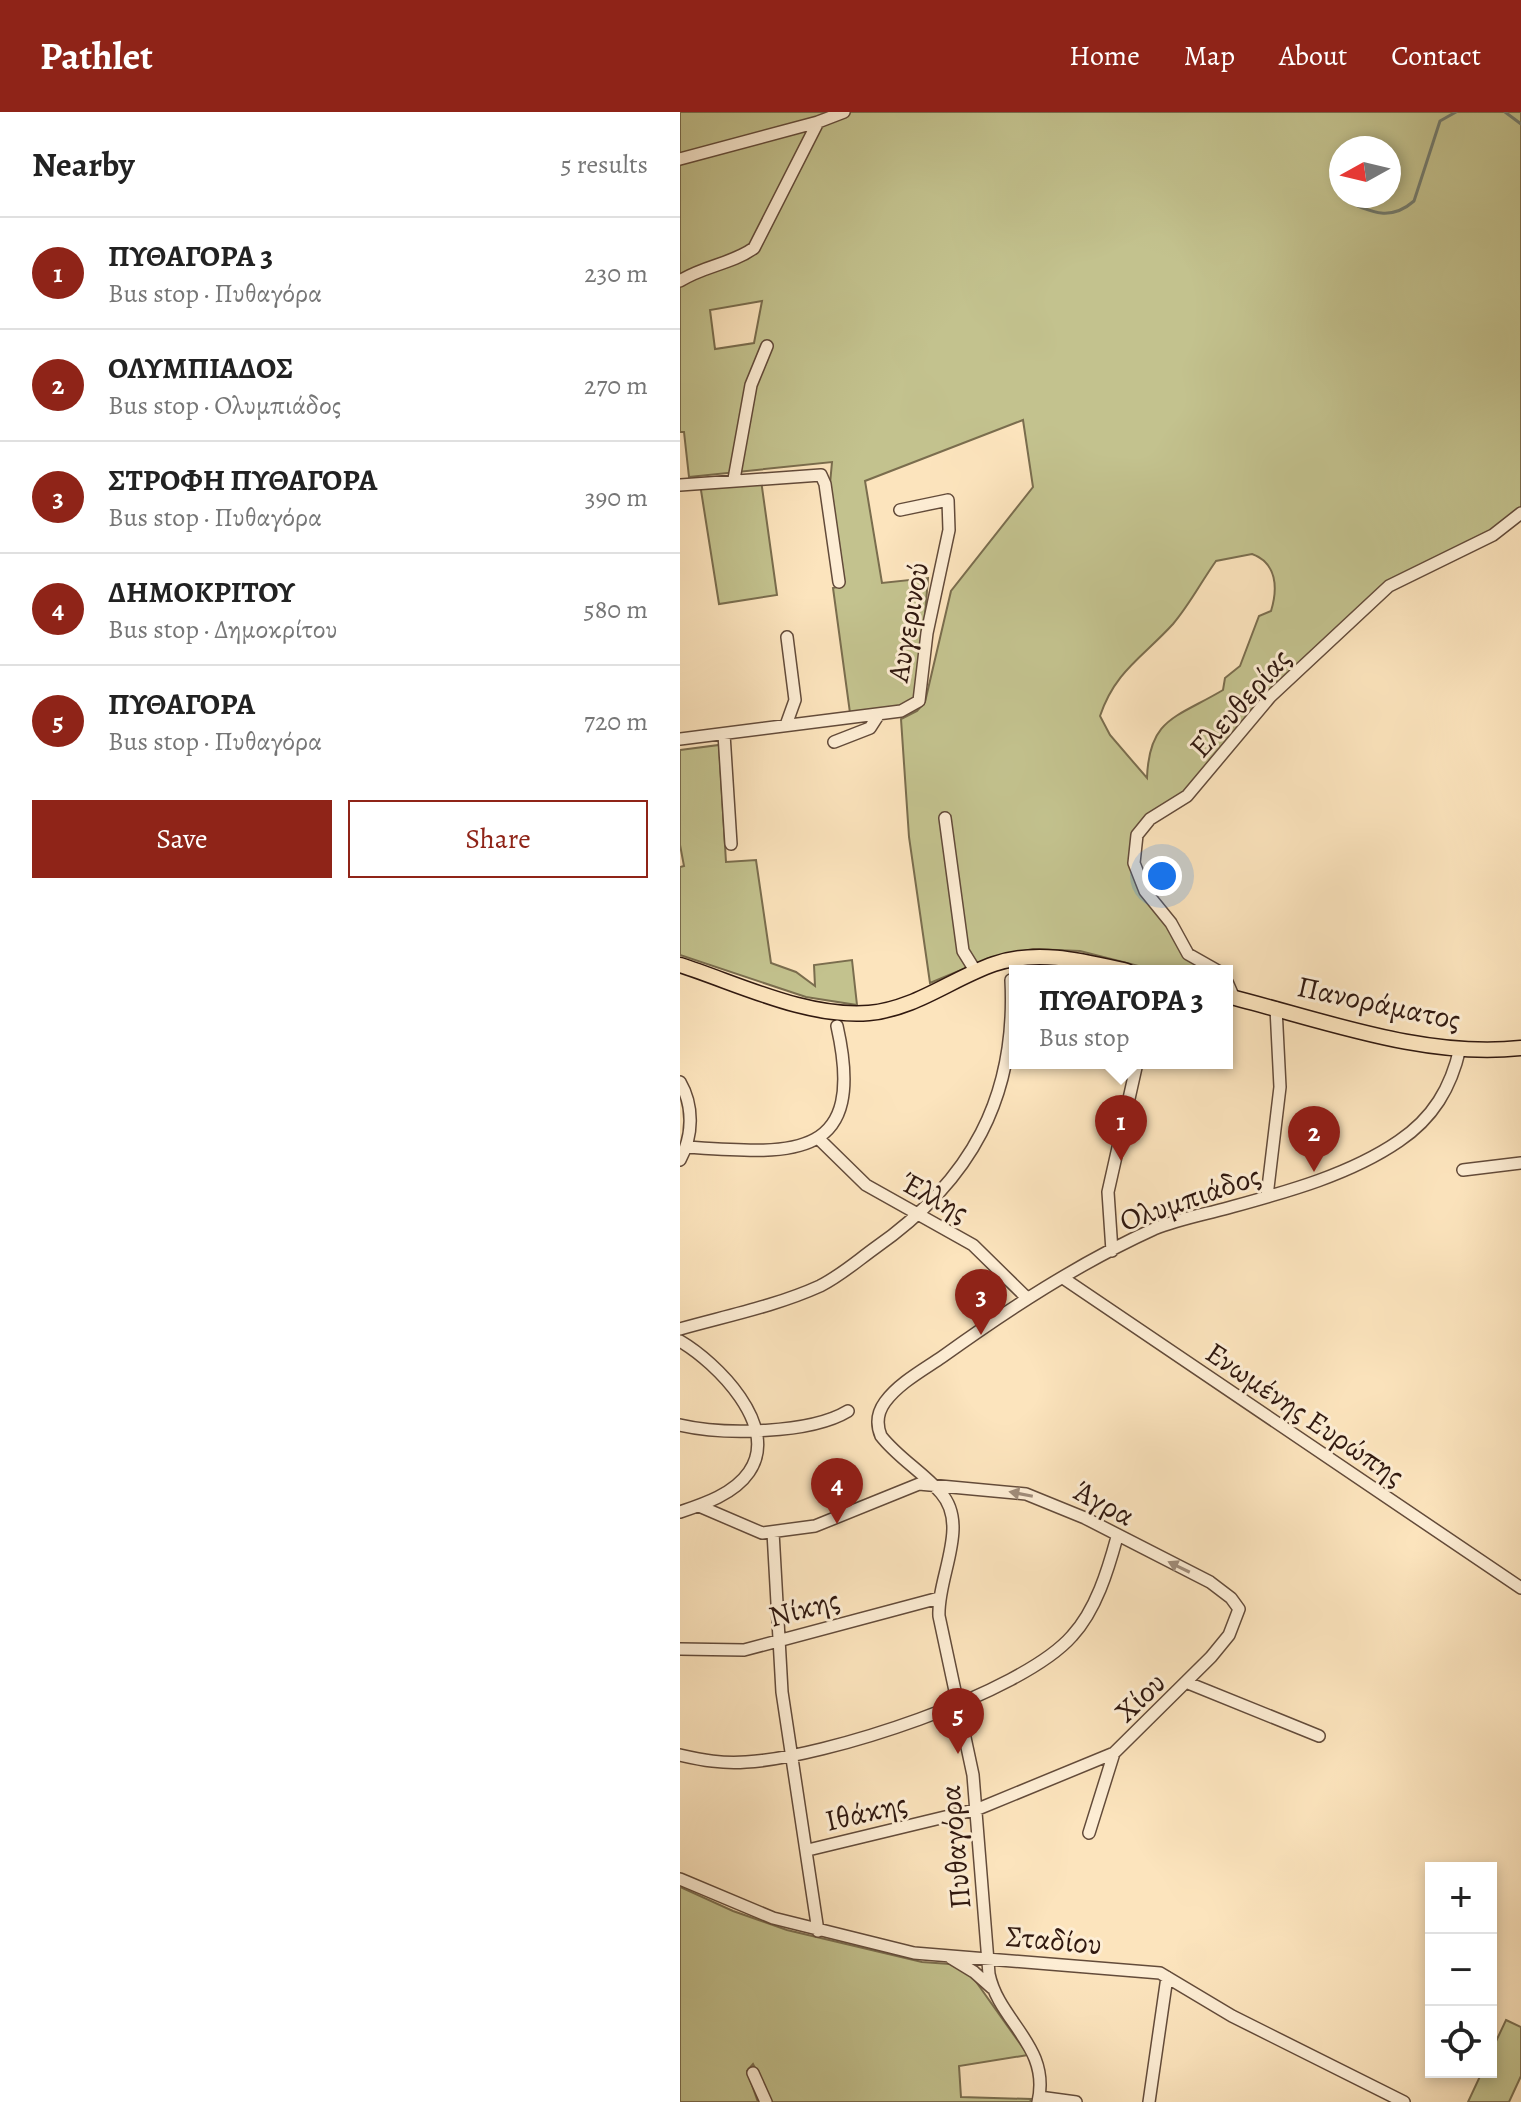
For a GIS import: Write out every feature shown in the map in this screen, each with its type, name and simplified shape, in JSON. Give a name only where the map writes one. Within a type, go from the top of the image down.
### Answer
[{"type":"main road","points":[[680,965],[812,1008],[850,1013],[906,1005],[1002,962],[1037,957],[1088,965]]},
{"type":"main road","name":"Πανοράματος","points":[[1233,998],[1397,1038],[1460,1048],[1521,1048]]},
{"type":"street","points":[[680,159],[818,122],[844,112]]},
{"type":"street","points":[[680,281],[701,268],[744,256],[754,248],[818,122]]},
{"type":"street","points":[[734,479],[751,385],[767,346]]},
{"type":"street","points":[[680,485],[821,475],[824,478],[839,582]]},
{"type":"street","name":"Αυγερινού","points":[[680,739],[879,714],[909,709],[919,701],[927,633],[950,520],[948,500],[900,510]]},
{"type":"street","name":"Ελευθερίας","points":[[1207,965],[1188,954],[1171,923],[1145,891],[1134,863],[1137,835],[1150,819],[1187,796],[1270,697],[1389,586],[1493,535],[1521,513]]},
{"type":"street","points":[[786,725],[795,700],[787,637]]},
{"type":"street","points":[[834,742],[870,728],[879,714]]},
{"type":"street","points":[[724,734],[731,844]]},
{"type":"street","points":[[945,818],[963,951],[976,972]]},
{"type":"street","points":[[1267,1196],[1280,1087],[1276,1008]]},
{"type":"street","points":[[686,1147],[785,1149],[819,1139],[841,1109],[845,1093],[847,1080],[837,1026]]},
{"type":"street","name":"Ολυμπιάδος","points":[[1112,1251],[1156,1228],[1267,1196],[1366,1160],[1409,1134],[1443,1096],[1453,1076],[1460,1048]]},
{"type":"street","points":[[680,1329],[818,1287],[919,1216],[972,1150],[992,1114],[1009,1051]]},
{"type":"street","points":[[1112,1251],[1108,1186],[1136,1069]]},
{"type":"street","points":[[680,1082],[690,1109],[686,1147],[680,1160]]},
{"type":"street","name":"Έλλης","points":[[819,1139],[866,1185],[973,1245],[1027,1298]]},
{"type":"street","points":[[1463,1170],[1521,1163]]},
{"type":"street","name":"Πυθαγόρα","points":[[1041,2100],[1040,2071],[1034,2051],[992,1988],[987,1958],[978,1809],[943,1642],[939,1598],[953,1524],[948,1502],[881,1436],[877,1426],[880,1411],[896,1390],[1027,1298],[1112,1251]]},
{"type":"street","name":"Ενωμένης Ευρώπης","points":[[1063,1278],[1521,1588]]},
{"type":"street","points":[[680,1341],[719,1371],[741,1398],[756,1429],[752,1469],[740,1482],[699,1506],[680,1512]]},
{"type":"street","points":[[680,1425],[707,1431],[804,1425],[848,1411]]},
{"type":"street","name":"Άγρα","points":[[773,1532],[815,1526],[913,1486],[934,1485],[1026,1494],[1074,1513],[1210,1582],[1237,1604]]},
{"type":"street","points":[[699,1506],[762,1533],[773,1532],[782,1692],[818,1931]]},
{"type":"street","points":[[680,1755],[711,1762],[747,1762],[791,1756],[957,1705],[1041,1661],[1073,1635],[1101,1586],[1117,1537]]},
{"type":"street","name":"Νίκης","points":[[680,1649],[718,1652],[744,1650],[779,1638],[939,1598]]},
{"type":"street","name":"Χίου","points":[[1089,1833],[1114,1753],[1188,1683],[1229,1635],[1237,1619],[1237,1604]]},
{"type":"street","points":[[1188,1683],[1319,1736]]},
{"type":"street","name":"Ιθάκης","points":[[808,1850],[978,1809],[1114,1753]]},
{"type":"street","name":"Σταδίου","points":[[680,1879],[749,1910],[818,1931],[914,1953],[1155,1972],[1232,2016],[1404,2102]]},
{"type":"street","points":[[944,1956],[967,1967],[992,1988]]},
{"type":"street","points":[[1149,2102],[1167,1977]]},
{"type":"street","points":[[753,2073],[766,2102]]},
{"type":"street","points":[[1041,2100],[1076,2102]]},
{"type":"shaded area","points":[[680,112],[1521,112],[1521,512],[1499,528],[1396,579],[1271,693],[1187,792],[1149,816],[1132,864],[1180,945],[1206,965],[1135,965],[1080,951],[1033,949],[990,958],[930,983],[909,837],[901,719],[917,711],[925,702],[951,591],[1033,487],[1023,420],[865,481],[882,583],[928,578],[918,702],[910,709],[850,713],[833,588],[842,586],[830,484],[832,462],[689,477],[684,432],[680,432]],"holes":[[[762,301],[754,343],[715,349],[710,310]],[[1252,554],[1260,558],[1274,577],[1271,611],[1259,616],[1240,666],[1225,678],[1223,690],[1179,714],[1160,731],[1153,743],[1147,778],[1110,735],[1100,716],[1106,700],[1122,676],[1185,609],[1216,561]]]},
{"type":"shaded area","points":[[761,480],[777,595],[719,604],[700,484]]},
{"type":"shaded area","points":[[719,745],[726,862],[756,860],[771,963],[796,972],[815,986],[814,965],[852,960],[857,1005],[806,997],[680,955],[680,867],[684,866],[680,845],[680,750]]},
{"type":"shaded area","points":[[680,1887],[733,1911],[787,1930],[922,1962],[950,1964],[972,1976],[1028,2055],[959,2066],[961,2097],[1031,2099],[1030,2102],[772,2102],[753,2064],[747,2071],[758,2102],[680,2102]]},
{"type":"shaded area","points":[[1506,2020],[1521,2027],[1521,2076],[1509,2102],[1468,2102],[1479,2078],[1497,2078],[1497,2039]]},
{"type":"waterway","points":[[1365,208],[1388,213],[1414,201],[1440,121],[1456,112]]},
{"type":"waterway","points":[[1505,112],[1521,124]]},
{"type":"place","name":"ΠΥΘΑΓΟΡΑ 3","points":[[1121,1161]]},
{"type":"place","name":"ΟΛΥΜΠΙΑΔΟΣ","points":[[1314,1172]]},
{"type":"place","name":"ΣΤΡΟΦΗ ΠΥΘΑΓΟΡΑ","points":[[981,1335]]},
{"type":"place","name":"ΔΗΜΟΚΡΙΤΟΥ","points":[[837,1524]]},
{"type":"place","name":"ΠΥΘΑΓΟΡΑ","points":[[958,1754]]}]
